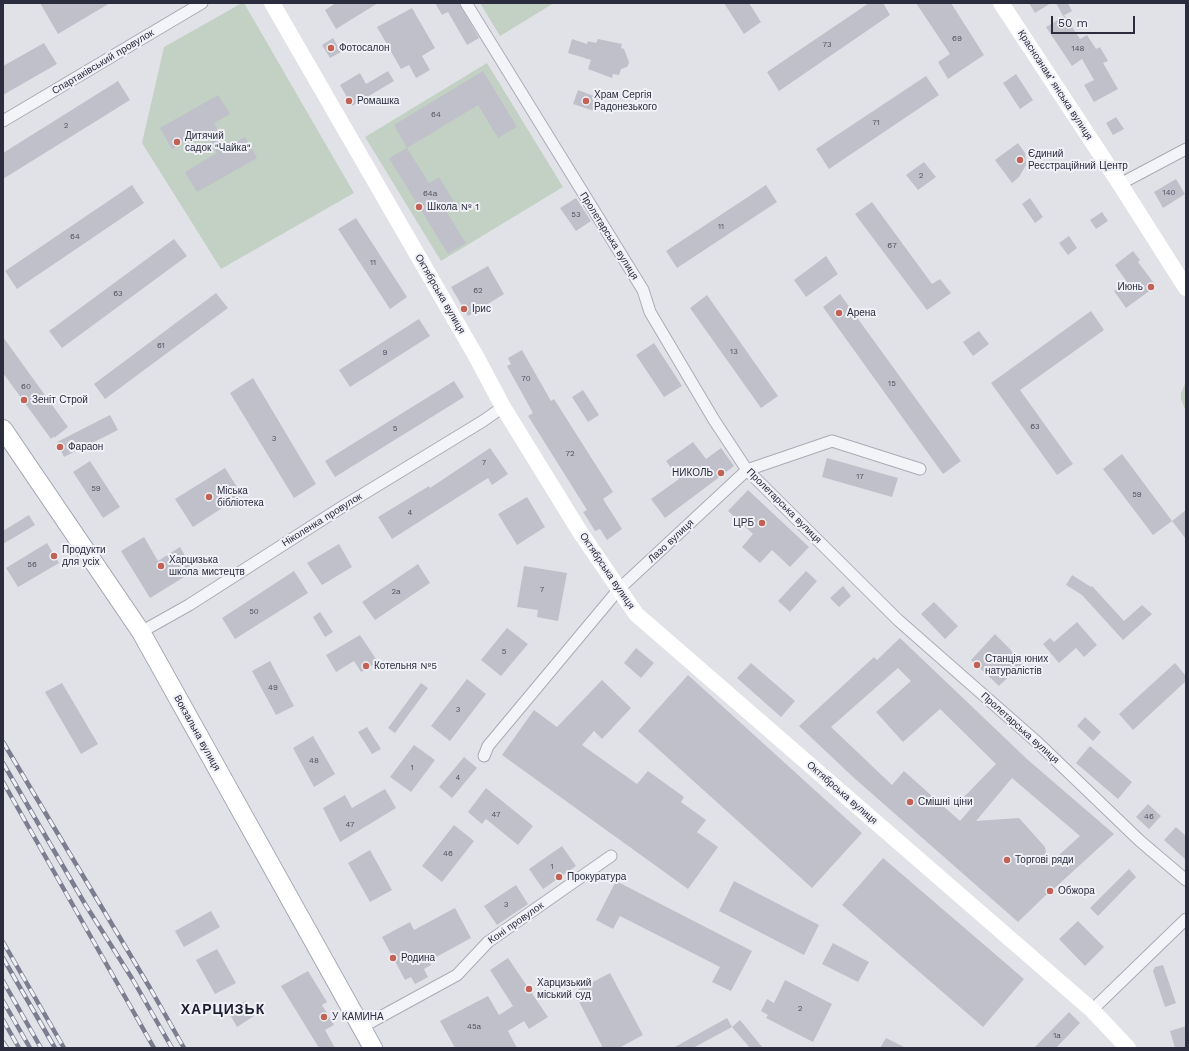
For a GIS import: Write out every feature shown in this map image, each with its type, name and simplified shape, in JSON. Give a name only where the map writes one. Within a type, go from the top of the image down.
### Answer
[{"type":"main road","name":"Октябрська вулиця","points":[[272,3],[477,358],[503,407],[580,532],[636,614],[1092,1010],[1128,1048]]},
{"type":"main road","name":"Краснознамʼянська вулиця","points":[[1001,3],[1120,184],[1186,288]]},
{"type":"main road","name":"Вокзальна вулиця","points":[[3,429],[141,632],[373,1048]]},
{"type":"street","name":"Спартаківський провулок","points":[[3,121],[202,3]]},
{"type":"street","name":"Пролетарська вулиця","points":[[466,3],[643,290],[650,312],[714,420],[747,470],[898,620],[1038,743],[1140,841],[1186,880]]},
{"type":"street","points":[[1120,184],[1186,150]]},
{"type":"street","name":"Ніколенка провулок","points":[[141,632],[189,605],[342,507],[483,422],[503,407]]},
{"type":"street","name":"Лазо вулиця","points":[[484,756],[488,746],[620,589],[747,470],[832,441],[920,469]]},
{"type":"street","name":"Коні провулок","points":[[362,1027],[457,975],[488,942],[612,856]]},
{"type":"street","points":[[1092,1010],[1186,919]]},
{"type":"green space","points":[[244,3],[354,193],[221,269],[142,143],[164,47]]},
{"type":"green space","points":[[480,3],[554,3],[500,36]]},
{"type":"green space","points":[[487,63],[563,187],[441,261],[365,137]]},
{"type":"green space","points":[[1186,381],[1186,412],[1181,399],[1181,393]]},
{"type":"building","points":[[40,3],[110,3],[58,34]]},
{"type":"building","points":[[336,3],[378,3],[336,29],[325,10]]},
{"type":"building","points":[[435,3],[459,3],[479,38],[467,45],[448,12],[442,15]]},
{"type":"building","points":[[724,3],[749,3],[761,22],[744,34]]},
{"type":"building","points":[[869,3],[883,3],[890,15],[779,91],[767,72]]},
{"type":"building","points":[[916,3],[951,3],[984,55],[948,79],[938,62],[950,54]]},
{"type":"building","points":[[1029,3],[1051,3],[1035,13]]},
{"type":"building","points":[[1056,3],[1068,3],[1072,11],[1063,16]]},
{"type":"building","points":[[412,8],[435,48],[422,56],[430,70],[416,78],[409,65],[401,69],[377,27]]},
{"type":"building","points":[[1065,16],[1080,39],[1087,35],[1096,49],[1100,47],[1108,61],[1103,63],[1118,89],[1094,102],[1084,85],[1094,80],[1082,59],[1072,66],[1046,27]]},
{"type":"building","name":"Фотосалон","points":[[333,38],[341,52],[330,58],[322,45]]},
{"type":"building","points":[[572,39],[587,44],[588,41],[596,43],[598,39],[622,44],[621,48],[624,49],[629,62],[628,65],[627,67],[621,69],[619,75],[613,74],[612,78],[588,69],[591,60],[568,53]]},
{"type":"building","points":[[44,43],[57,64],[3,95],[3,66]]},
{"type":"building","points":[[388,71],[394,81],[352,106],[340,85],[360,73],[366,84]]},
{"type":"building","points":[[483,71],[517,127],[498,138],[478,105],[407,148],[394,125]]},
{"type":"building","points":[[1016,74],[1033,100],[1020,109],[1003,83]]},
{"type":"building","points":[[926,76],[939,95],[829,169],[816,149]]},
{"type":"building","points":[[118,81],[130,100],[3,179],[3,153]]},
{"type":"building","name":"Храм Сергія Радонезького","points":[[578,90],[599,98],[594,111],[573,104]]},
{"type":"building","name":"Дитячий садок \"Чайка\"","points":[[218,95],[230,114],[214,123],[228,147],[245,137],[257,158],[197,192],[185,172],[217,153],[204,130],[172,149],[160,128]]},
{"type":"building","points":[[1116,117],[1124,129],[1113,135],[1106,123]]},
{"type":"building","points":[[1018,143],[1025,153],[1026,165],[1019,177],[1012,183],[995,160]]},
{"type":"building","points":[[407,148],[429,183],[439,177],[456,205],[446,211],[466,243],[448,254],[389,158]]},
{"type":"building","points":[[924,162],[936,177],[918,190],[906,175]]},
{"type":"building","points":[[1176,179],[1185,194],[1163,208],[1154,192]]},
{"type":"building","points":[[132,185],[144,203],[17,289],[5,271]]},
{"type":"building","points":[[766,185],[777,202],[677,268],[666,251]]},
{"type":"building","points":[[576,198],[591,221],[576,231],[560,208]]},
{"type":"building","points":[[1030,198],[1043,217],[1035,223],[1022,204]]},
{"type":"building","points":[[872,202],[932,284],[940,279],[951,293],[927,310],[855,214]]},
{"type":"building","points":[[1102,212],[1108,221],[1096,229],[1090,220]]},
{"type":"building","points":[[356,218],[407,297],[390,309],[338,229]]},
{"type":"building","points":[[1069,236],[1077,248],[1068,255],[1059,243]]},
{"type":"building","points":[[174,239],[187,256],[62,348],[49,331]]},
{"type":"building","points":[[1133,251],[1140,260],[1138,262],[1156,286],[1126,308],[1114,291],[1127,282],[1115,265]]},
{"type":"building","points":[[826,256],[838,274],[806,297],[794,280]]},
{"type":"building","points":[[488,266],[504,294],[468,316],[451,287]]},
{"type":"building","points":[[216,293],[228,308],[105,399],[94,384]]},
{"type":"building","points":[[840,294],[961,461],[943,474],[823,307]]},
{"type":"building","points":[[707,295],[778,396],[761,408],[690,308]]},
{"type":"building","points":[[1091,311],[1104,330],[1020,390],[1073,464],[1057,475],[991,383]]},
{"type":"building","points":[[419,319],[430,336],[350,387],[339,370]]},
{"type":"building","points":[[979,331],[989,344],[973,356],[963,342]]},
{"type":"building","points":[[3,337],[68,427],[54,438],[54,436],[51,439],[3,373]]},
{"type":"building","points":[[654,343],[682,386],[664,397],[636,355]]},
{"type":"building","points":[[522,350],[551,401],[554,399],[613,492],[603,499],[622,529],[607,540],[600,529],[595,531],[583,512],[587,510],[528,416],[533,413],[507,366],[511,364],[508,358]]},
{"type":"building","points":[[253,378],[316,484],[294,498],[230,393]]},
{"type":"building","points":[[454,381],[464,397],[335,477],[325,461]]},
{"type":"building","points":[[583,390],[599,415],[588,422],[572,397]]},
{"type":"building","points":[[110,415],[118,430],[64,457],[57,442]]},
{"type":"building","points":[[693,442],[706,459],[721,448],[734,466],[665,518],[651,499],[679,479],[666,461]]},
{"type":"building","points":[[490,448],[508,474],[492,485],[488,478],[392,539],[378,517],[429,486],[430,488]]},
{"type":"building","points":[[1122,454],[1172,521],[1153,535],[1103,469]]},
{"type":"building","points":[[827,458],[898,478],[892,497],[822,477]]},
{"type":"building","points":[[90,461],[120,507],[103,518],[73,472]]},
{"type":"building","name":"Міська бібліотека","points":[[225,468],[242,495],[193,527],[175,499]]},
{"type":"building","name":"ЦРБ","points":[[748,490],[809,547],[790,567],[772,550],[760,563],[742,547],[753,534],[728,511]]},
{"type":"building","points":[[527,497],[545,527],[517,545],[498,514]]},
{"type":"building","points":[[1186,510],[1186,539],[1172,521]]},
{"type":"building","points":[[29,515],[35,525],[3,544],[3,531]]},
{"type":"building","name":"Харцизька школа мистецтв","points":[[144,537],[158,561],[180,547],[194,571],[150,598],[121,551]]},
{"type":"building","points":[[47,543],[59,563],[18,587],[6,568]]},
{"type":"building","points":[[339,544],[352,567],[322,585],[307,563]]},
{"type":"building","points":[[418,564],[430,583],[375,620],[362,602]]},
{"type":"building","points":[[524,566],[567,573],[558,621],[537,617],[538,610],[517,607]]},
{"type":"building","points":[[294,571],[308,593],[235,639],[222,618]]},
{"type":"building","points":[[806,571],[817,581],[790,612],[778,601]]},
{"type":"building","points":[[1072,575],[1091,587],[1092,586],[1124,621],[1142,605],[1152,614],[1123,640],[1082,595],[1066,585]]},
{"type":"building","points":[[843,586],[851,596],[839,607],[830,598]]},
{"type":"building","points":[[934,602],[958,626],[945,639],[921,614]]},
{"type":"building","points":[[320,612],[333,632],[325,637],[313,617]]},
{"type":"building","points":[[1077,622],[1097,645],[1084,657],[1076,648],[1059,663],[1043,644],[1050,638],[1054,642]]},
{"type":"building","points":[[507,628],[528,644],[501,676],[481,660]]},
{"type":"building","points":[[995,634],[1022,664],[999,686],[971,660]]},
{"type":"building","points":[[360,635],[378,662],[361,672],[354,661],[336,672],[326,655]]},
{"type":"building","points":[[900,638],[1028,760],[1114,834],[1018,922],[853,777],[799,726],[874,657],[877,660]],"holes":[[[898,668],[911,681],[876,712],[903,742],[940,709],[996,764],[964,797],[973,806],[960,821],[904,771],[892,785],[831,727]],[[1012,778],[1080,836],[1048,865],[1045,847],[1019,818],[976,821]]]},
{"type":"building","points":[[636,648],[654,663],[641,678],[624,663]]},
{"type":"building","points":[[270,661],[294,706],[276,715],[252,671]]},
{"type":"building","points":[[751,663],[795,701],[781,717],[737,678]]},
{"type":"building","points":[[1175,663],[1186,676],[1186,681],[1133,730],[1119,714]]},
{"type":"building","points":[[688,675],[862,833],[812,888],[638,731]]},
{"type":"building","points":[[467,679],[486,694],[450,741],[431,726]]},
{"type":"building","points":[[602,680],[631,708],[602,739],[594,731],[582,745],[637,784],[648,771],[684,797],[681,802],[706,820],[697,832],[718,847],[688,889],[502,755],[534,710],[557,727]]},
{"type":"building","points":[[62,683],[98,744],[81,754],[45,692]]},
{"type":"building","points":[[421,683],[428,688],[395,733],[388,728]]},
{"type":"building","points":[[1085,717],[1101,732],[1093,741],[1077,726]]},
{"type":"building","points":[[367,727],[381,749],[372,754],[358,732]]},
{"type":"building","points":[[313,736],[335,774],[314,787],[293,748]]},
{"type":"building","points":[[414,745],[435,760],[411,792],[390,777]]},
{"type":"building","points":[[1090,746],[1132,782],[1118,799],[1076,763]]},
{"type":"building","points":[[464,757],[477,768],[452,798],[439,787]]},
{"type":"building","points":[[486,788],[533,826],[518,845],[486,819],[482,824],[468,812]]},
{"type":"building","points":[[385,789],[396,808],[340,842],[323,808],[345,795],[352,808]]},
{"type":"building","points":[[1148,804],[1161,816],[1149,829],[1136,817]]},
{"type":"building","points":[[454,825],[474,841],[442,882],[422,866]]},
{"type":"building","points":[[1176,827],[1186,836],[1186,860],[1164,840]]},
{"type":"building","points":[[562,846],[576,866],[543,889],[529,869]]},
{"type":"building","points":[[370,850],[392,890],[370,902],[348,863]]},
{"type":"building","points":[[883,858],[1024,979],[983,1027],[842,905]]},
{"type":"building","points":[[1129,869],[1136,877],[1098,916],[1090,908]]},
{"type":"building","points":[[616,881],[752,951],[731,991],[712,982],[720,967],[620,916],[613,929],[596,920]]},
{"type":"building","points":[[734,881],[819,925],[804,955],[719,911]]},
{"type":"building","points":[[516,885],[528,904],[497,925],[484,906]]},
{"type":"building","points":[[455,908],[471,938],[429,961],[431,965],[424,969],[428,977],[415,984],[411,977],[405,980],[382,937],[410,922],[414,930]]},
{"type":"building","points":[[211,911],[220,927],[184,947],[175,931]]},
{"type":"building","points":[[1078,921],[1104,947],[1085,966],[1059,939]]},
{"type":"building","points":[[833,943],[869,962],[858,982],[822,964]]},
{"type":"building","points":[[217,949],[236,983],[215,994],[196,960]]},
{"type":"building","points":[[508,958],[548,1017],[529,1029],[524,1021],[508,1031],[517,1048],[455,1048],[440,1021],[488,996],[499,1015],[513,1006],[490,970]]},
{"type":"building","points":[[1163,965],[1176,1003],[1165,1007],[1153,971],[1155,967]]},
{"type":"building","points":[[308,971],[327,1002],[322,1005],[334,1025],[325,1030],[335,1048],[319,1048],[281,986]]},
{"type":"building","points":[[610,973],[643,1035],[619,1048],[603,1048],[574,992]]},
{"type":"building","points":[[785,980],[832,1004],[813,1042],[766,1018],[768,1015],[761,1011],[767,999],[774,1003]]},
{"type":"building","points":[[245,1001],[254,1016],[237,1027],[228,1011]]},
{"type":"building","points":[[1069,1012],[1080,1023],[1056,1048],[1034,1048]]},
{"type":"building","points":[[727,1018],[732,1027],[693,1048],[673,1048]]},
{"type":"building","points":[[740,1020],[763,1048],[750,1048],[732,1027]]},
{"type":"building","points":[[1186,1026],[1186,1048],[1175,1048],[1170,1031]]},
{"type":"building","points":[[886,1038],[906,1048],[880,1048]]},
{"type":"railway","points":[[3,742],[150,988],[184,1048]]},
{"type":"railway","points":[[3,763],[85,904],[133,980],[172,1048]]},
{"type":"railway","points":[[3,782],[154,1048]]},
{"type":"railway","points":[[3,942],[64,1048]]},
{"type":"railway","points":[[3,958],[55,1048]]},
{"type":"railway","points":[[3,981],[41,1048]]},
{"type":"railway","points":[[3,1001],[30,1048]]},
{"type":"railway","points":[[3,1020],[19,1048]]},
{"type":"railway","points":[[3,1042],[7,1048]]},
{"type":"place","name":"Фотосалон","points":[[331,48]]},
{"type":"place","name":"Ромашка","points":[[349,101]]},
{"type":"place","name":"Храм Сергія Радонезького","points":[[586,101]]},
{"type":"place","name":"Дитячий садок \"Чайка\"","points":[[177,142]]},
{"type":"place","name":"Єдиний Реєстраційний Центр","points":[[1020,160]]},
{"type":"place","name":"Школа № 1","points":[[419,207]]},
{"type":"place","name":"Июнь","points":[[1151,287]]},
{"type":"place","name":"Ірис","points":[[464,309]]},
{"type":"place","name":"Арена","points":[[839,313]]},
{"type":"place","name":"Зеніт Строй","points":[[24,400]]},
{"type":"place","name":"Фараон","points":[[60,447]]},
{"type":"place","name":"НИКОЛЬ","points":[[721,473]]},
{"type":"place","name":"Міська бібліотека","points":[[209,497]]},
{"type":"place","name":"ЦРБ","points":[[762,523]]},
{"type":"place","name":"Продукти для усіх","points":[[54,556]]},
{"type":"place","name":"Харцизька школа мистецтв","points":[[161,566]]},
{"type":"place","name":"Станція юних натуралістів","points":[[977,665]]},
{"type":"place","name":"Котельня №5","points":[[366,666]]},
{"type":"place","name":"Смішні ціни","points":[[910,802]]},
{"type":"place","name":"Торгові ряди","points":[[1007,860]]},
{"type":"place","name":"Прокуратура","points":[[559,877]]},
{"type":"place","name":"Обжора","points":[[1050,891]]},
{"type":"place","name":"Родина","points":[[393,958]]},
{"type":"place","name":"Харцизький міський суд","points":[[529,989]]},
{"type":"place","name":"У КАМИНА","points":[[324,1017]]},
{"type":"district","name":"ХАРЦИЗЬК","points":[[223,1010]]}]
